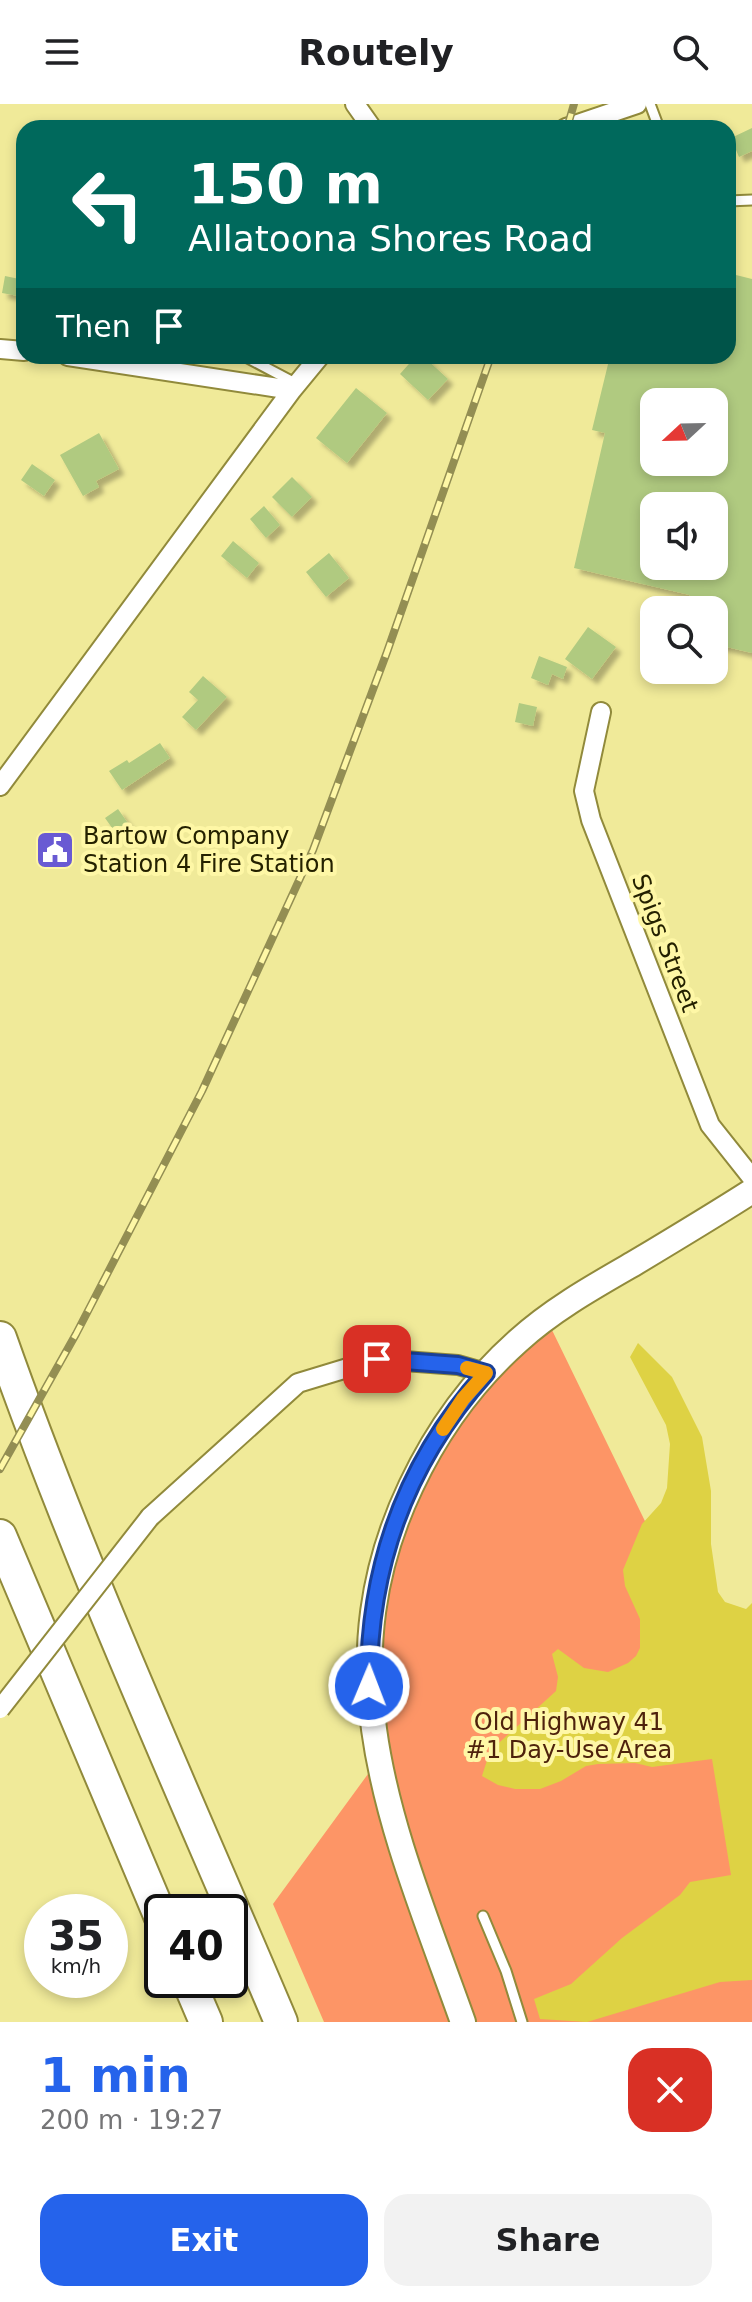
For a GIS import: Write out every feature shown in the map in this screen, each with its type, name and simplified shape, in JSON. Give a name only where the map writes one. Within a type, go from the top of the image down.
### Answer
[{"type":"highway","points":[[0,1338],[34,1434],[124,1658],[281,2022]]},
{"type":"highway","points":[[0,1536],[151,1894]]},
{"type":"highway","points":[[196,1998],[206,2022]]},
{"type":"street","points":[[590,120],[637,104]]},
{"type":"street","points":[[126,364],[294,387]]},
{"type":"street","points":[[0,786],[313,364]]},
{"type":"street","name":"Spigs Street","points":[[601,712],[584,791],[591,820],[710,1125],[752,1178]]},
{"type":"street","points":[[463,2022],[409,1872],[383,1785],[371,1720],[368,1658],[372,1608],[393,1527],[439,1435],[463,1399],[518,1341],[580,1295],[752,1191]]},
{"type":"street","points":[[0,1710],[150,1517],[298,1383],[377,1359],[458,1365],[486,1373]]},
{"type":"lane","points":[[257,364],[294,387]]},
{"type":"lane","points":[[483,1916],[506,1971],[522,2022]]},
{"type":"green space","name":"Old Highway 41 #1 Day-Use Area","points":[[551,1328],[678,1589],[752,1660],[752,2022],[324,2022],[273,1904],[387,1748],[378,1653],[398,1545],[420,1491],[446,1443],[479,1396],[515,1358]]},
{"type":"shaded area","points":[[638,1343],[672,1377],[702,1437],[711,1491],[711,1544],[718,1592],[725,1602],[746,1609],[752,1603],[752,1980],[720,1982],[587,2022],[540,2019],[534,1999],[571,1984],[622,1938],[680,1895],[690,1882],[731,1875],[712,1759],[652,1767],[635,1763],[586,1766],[540,1789],[515,1789],[498,1785],[482,1776],[490,1751],[556,1691],[558,1677],[552,1654],[558,1649],[584,1668],[608,1672],[628,1663],[640,1648],[640,1619],[625,1586],[623,1570],[642,1524],[661,1503],[667,1488],[670,1444],[666,1425],[630,1357]]},
{"type":"building","points":[[752,128],[752,151],[739,157],[736,136]]},
{"type":"building","points":[[736,275],[752,279],[752,653],[728,647],[728,596],[690,596],[574,568],[605,433],[592,430],[608,364],[736,364]]},
{"type":"building","points":[[5,276],[16,278],[16,296],[2,293]]},
{"type":"building","points":[[409,364],[432,364],[448,379],[428,400],[400,374]]},
{"type":"building","points":[[356,388],[387,413],[347,463],[316,438]]},
{"type":"building","points":[[99,433],[119,469],[96,481],[99,487],[83,496],[60,455]]},
{"type":"building","points":[[32,464],[55,480],[44,496],[21,480]]},
{"type":"building","points":[[292,477],[312,497],[292,517],[272,497]]},
{"type":"building","points":[[264,506],[280,525],[266,538],[250,519]]},
{"type":"building","points":[[233,541],[259,563],[247,578],[221,556]]},
{"type":"building","points":[[329,553],[349,578],[326,597],[306,572]]},
{"type":"building","points":[[588,627],[616,647],[592,679],[565,659]]},
{"type":"building","points":[[539,656],[567,667],[563,679],[552,674],[548,685],[531,678]]},
{"type":"building","points":[[203,676],[227,697],[196,730],[182,717],[198,700],[189,692]]},
{"type":"building","points":[[519,703],[537,707],[533,726],[515,722]]},
{"type":"building","points":[[160,743],[170,758],[122,790],[109,771],[127,760],[129,763]]},
{"type":"building","points":[[118,809],[132,829],[120,839],[105,818]]},
{"type":"railway","points":[[569,120],[574,104]]},
{"type":"railway","points":[[0,1469],[76,1334],[202,1091],[313,850],[387,652],[488,364]]},
{"type":"slow traffic","points":[[443,1429],[463,1399],[486,1373],[467,1368]]},
{"type":"place","name":"Bartow Company Station 4 Fire Station","points":[[55,850]]},
{"type":"route","points":[[369,1686],[372,1608],[393,1527],[425,1458],[463,1399],[486,1373],[458,1365],[377,1359]]}]
